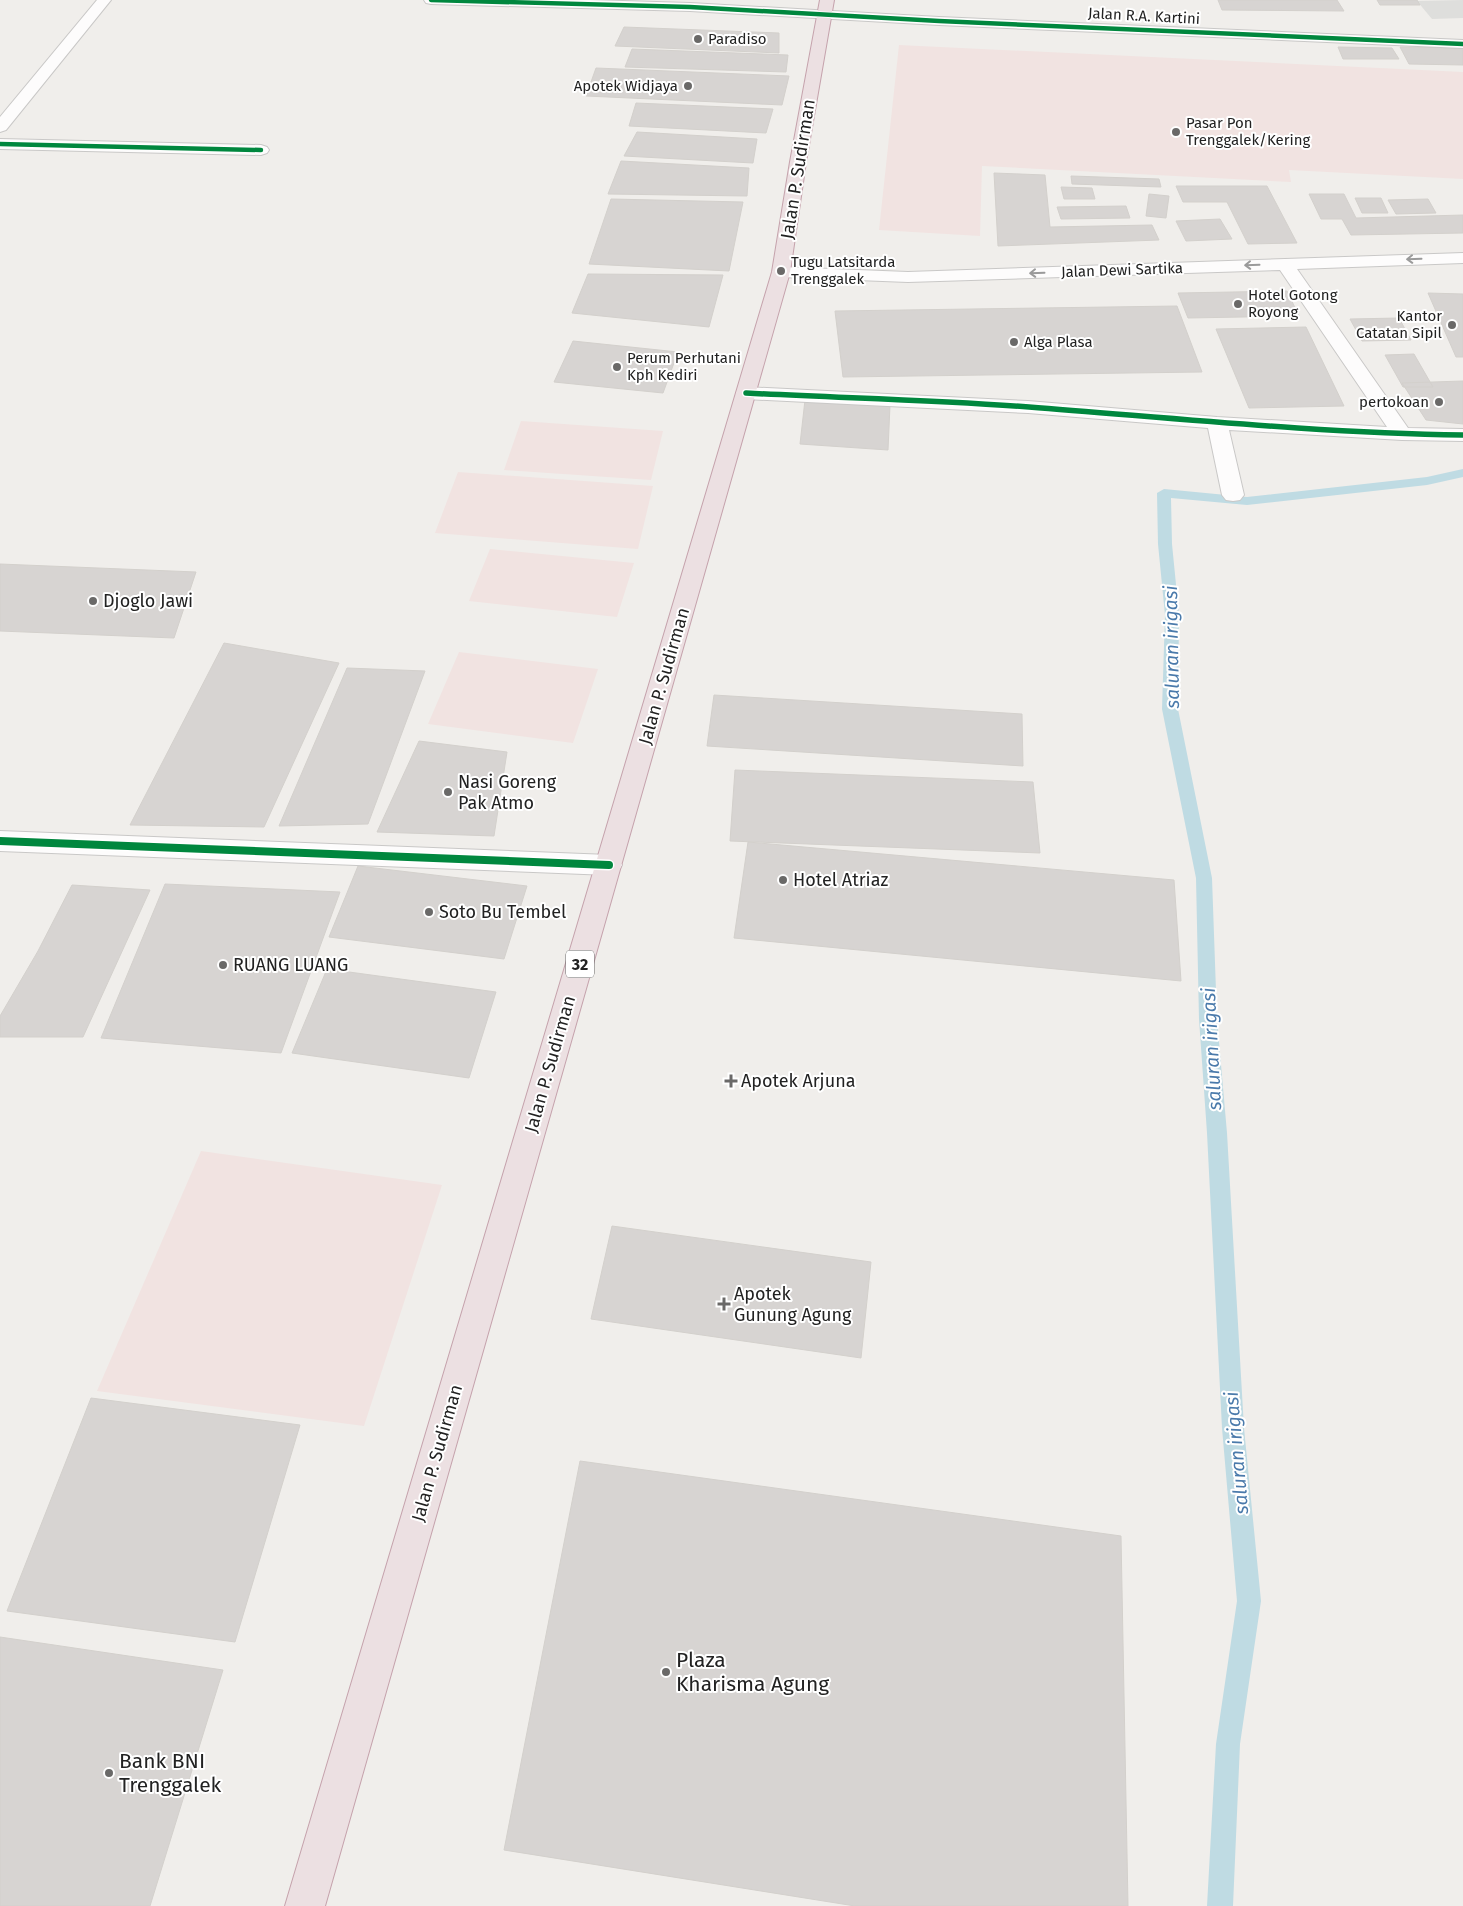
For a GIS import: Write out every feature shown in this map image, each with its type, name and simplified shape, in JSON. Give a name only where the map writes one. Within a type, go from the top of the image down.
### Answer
[{"type":"highway","name":"Jalan P. Sudirman","points":[[305,1906],[781,272],[826,7]]},
{"type":"street","points":[[0,127],[104,0]]},
{"type":"street","name":"Jalan R.A. Kartini","points":[[431,0],[690,7],[826,7],[1463,44]]},
{"type":"street","points":[[8,96],[26,96]]},
{"type":"street","points":[[0,144],[261,150]]},
{"type":"street","name":"Jalan Dewi Sartika","points":[[781,272],[908,278],[1463,258]]},
{"type":"street","points":[[1285,264],[1402,434]]},
{"type":"street","points":[[746,393],[1028,407],[1216,423],[1402,434],[1463,435]]},
{"type":"street","points":[[1216,423],[1233,495]]},
{"type":"street","points":[[0,841],[609,865]]},
{"type":"shaded area","points":[[1463,0],[1463,18],[1432,19],[1417,1]]},
{"type":"shaded area","name":"Pasar Pon Trenggalek/Kering","points":[[899,45],[1463,72],[1463,179],[1289,170],[1291,182],[982,166],[980,236],[879,230]]},
{"type":"shaded area","points":[[521,421],[663,431],[651,480],[504,470]]},
{"type":"shaded area","points":[[458,472],[653,486],[638,549],[435,533]]},
{"type":"shaded area","points":[[490,549],[634,563],[617,617],[469,601]]},
{"type":"shaded area","points":[[459,652],[598,669],[573,743],[428,724]]},
{"type":"shaded area","points":[[201,1151],[442,1185],[364,1426],[97,1391]]},
{"type":"building","points":[[1218,0],[1337,0],[1344,11],[1222,10]]},
{"type":"building","points":[[1377,0],[1417,0],[1420,5],[1380,5]]},
{"type":"building","name":"Paradiso","points":[[624,27],[779,33],[779,53],[615,46]]},
{"type":"building","points":[[1338,47],[1392,48],[1399,59],[1343,59]]},
{"type":"building","points":[[1400,47],[1463,48],[1463,65],[1409,64]]},
{"type":"building","points":[[632,49],[788,55],[786,72],[625,67]]},
{"type":"building","name":"Apotek Widjaya","points":[[596,68],[789,76],[782,105],[586,96]]},
{"type":"building","points":[[636,103],[773,109],[766,133],[629,126]]},
{"type":"building","points":[[637,132],[757,139],[753,163],[624,156]]},
{"type":"building","points":[[621,161],[749,168],[747,196],[608,194]]},
{"type":"building","points":[[994,173],[1045,175],[1050,227],[1152,225],[1159,240],[998,246]]},
{"type":"building","points":[[1071,176],[1159,179],[1161,187],[1072,184]]},
{"type":"building","points":[[1176,186],[1267,186],[1297,243],[1248,244],[1227,202],[1183,202]]},
{"type":"building","points":[[1061,187],[1092,188],[1095,199],[1064,199]]},
{"type":"building","points":[[1149,194],[1169,196],[1166,218],[1146,216]]},
{"type":"building","points":[[1309,194],[1344,194],[1356,218],[1463,215],[1463,233],[1351,235],[1342,219],[1321,219]]},
{"type":"building","points":[[1355,198],[1381,198],[1388,213],[1362,213]]},
{"type":"building","points":[[611,199],[743,202],[729,271],[589,264]]},
{"type":"building","points":[[1428,199],[1436,213],[1396,214],[1388,200]]},
{"type":"building","points":[[1126,206],[1130,218],[1061,219],[1057,207]]},
{"type":"building","points":[[1220,219],[1232,239],[1186,241],[1176,221]]},
{"type":"building","points":[[588,274],[723,275],[709,327],[572,313]]},
{"type":"building","name":"Hotel Gotong Royong","points":[[1287,291],[1299,316],[1188,318],[1178,293]]},
{"type":"building","name":"Kantor Catatan Sipil","points":[[1428,293],[1463,294],[1463,357],[1456,357]]},
{"type":"building","name":"Alga Plasa","points":[[1177,306],[1202,372],[843,377],[835,311]]},
{"type":"building","points":[[1399,318],[1411,340],[1362,341],[1350,319]]},
{"type":"building","points":[[1306,327],[1344,406],[1249,408],[1216,329]]},
{"type":"building","name":"Perum Perhutani Kph Kediri","points":[[573,341],[678,352],[663,393],[554,382]]},
{"type":"building","points":[[1414,354],[1433,387],[1403,387],[1385,355]]},
{"type":"building","name":"pertokoan","points":[[1463,381],[1463,424],[1426,420],[1402,383]]},
{"type":"building","points":[[805,400],[890,405],[888,450],[800,444]]},
{"type":"building","name":"Djoglo Jawi","points":[[0,564],[196,572],[174,638],[0,631]]},
{"type":"building","points":[[224,643],[339,663],[264,827],[130,825]]},
{"type":"building","points":[[347,668],[425,671],[368,824],[279,826]]},
{"type":"building","points":[[714,695],[1022,714],[1023,766],[707,746]]},
{"type":"building","name":"Nasi Goreng Pak Atmo","points":[[419,741],[507,752],[494,836],[377,832]]},
{"type":"building","points":[[735,770],[1033,782],[1040,853],[730,841]]},
{"type":"building","points":[[748,842],[1174,880],[1181,981],[734,938]]},
{"type":"building","name":"Soto Bu Tembel","points":[[358,866],[527,886],[504,959],[329,937]]},
{"type":"building","name":"RUANG LUANG","points":[[165,884],[340,892],[281,1053],[101,1038]]},
{"type":"building","points":[[72,885],[150,890],[83,1037],[0,1037],[0,1016],[38,951]]},
{"type":"building","points":[[327,969],[496,992],[469,1078],[292,1053]]},
{"type":"building","points":[[612,1226],[871,1262],[861,1358],[591,1319]]},
{"type":"building","points":[[91,1398],[300,1425],[235,1642],[7,1611]]},
{"type":"building","points":[[580,1461],[1121,1536],[1128,1906],[855,1906],[504,1850]]},
{"type":"building","points":[[0,1637],[223,1670],[150,1906],[0,1906]]},
{"type":"waterway","name":"saluran irigasi","points":[[1220,1906],[1228,1744],[1249,1601],[1233,1428],[1217,1133],[1208,1019],[1204,878],[1170,709],[1172,615],[1165,544],[1164,493],[1247,501],[1427,481],[1463,473]]},
{"type":"cycle path","points":[[431,0],[690,7],[939,21],[1463,44]]},
{"type":"cycle path","points":[[0,144],[261,150]]},
{"type":"cycle path","points":[[746,393],[1028,407],[1217,423],[1402,434],[1463,435]]},
{"type":"cycle path","points":[[0,841],[609,865]]},
{"type":"place","name":"Paradiso","points":[[698,39]]},
{"type":"place","name":"Apotek Widjaya","points":[[688,86]]},
{"type":"place","name":"Pasar Pon Trenggalek/Kering","points":[[1176,132]]},
{"type":"place","name":"Tugu Latsitarda Trenggalek","points":[[781,271]]},
{"type":"place","name":"Hotel Gotong Royong","points":[[1238,304]]},
{"type":"place","name":"Kantor Catatan Sipil","points":[[1452,325]]},
{"type":"place","name":"Alga Plasa","points":[[1014,342]]},
{"type":"place","name":"Perum Perhutani Kph Kediri","points":[[617,367]]},
{"type":"place","name":"pertokoan","points":[[1439,402]]},
{"type":"place","name":"Djoglo Jawi","points":[[93,601]]},
{"type":"place","name":"Nasi Goreng Pak Atmo","points":[[448,792]]},
{"type":"place","name":"Hotel Atriaz","points":[[783,880]]},
{"type":"place","name":"Soto Bu Tembel","points":[[429,912]]},
{"type":"place","name":"RUANG LUANG","points":[[223,965]]},
{"type":"place","name":"Apotek Arjuna","points":[[731,1081]]},
{"type":"place","name":"Apotek Gunung Agung","points":[[724,1304]]},
{"type":"place","name":"Plaza Kharisma Agung","points":[[666,1672]]},
{"type":"place","name":"Bank BNI Trenggalek","points":[[109,1773]]}]
